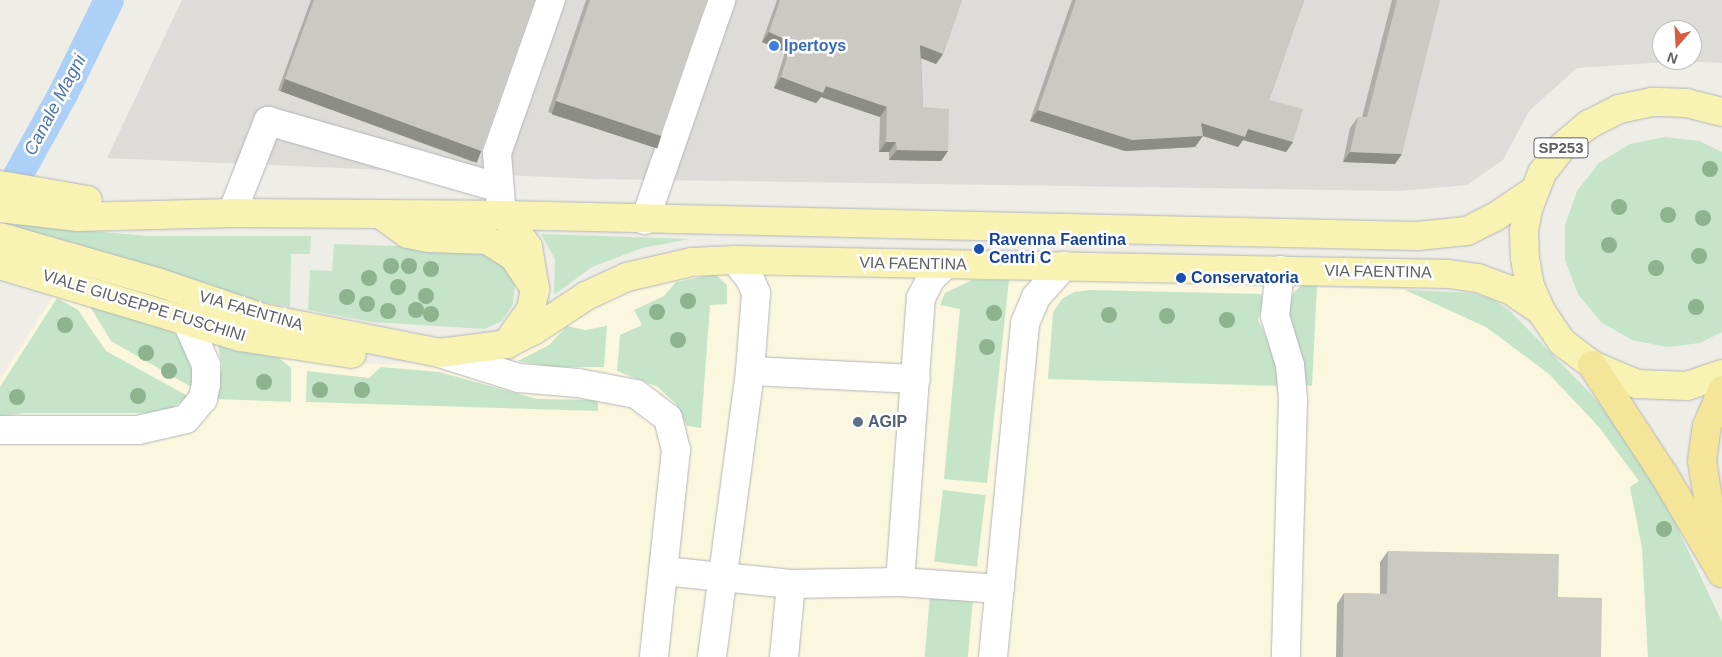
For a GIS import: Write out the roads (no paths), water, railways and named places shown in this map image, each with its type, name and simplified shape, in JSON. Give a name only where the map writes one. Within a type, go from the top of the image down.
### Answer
[{"type":"highway","points":[[1592,365],[1639,434],[1720,570]]},
{"type":"highway","points":[[1720,570],[1702,460],[1707,426],[1722,390]]},
{"type":"main road","name":"SP253","points":[[1721,111],[1678,102],[1652,102],[1619,109],[1589,124],[1563,146],[1534,190],[1524,231],[1525,258],[1530,286],[1540,311],[1562,342],[1592,365],[1637,384],[1686,386],[1722,374]]},
{"type":"main road","points":[[0,185],[80,208]]},
{"type":"main road","name":"SP253","points":[[0,208],[80,208],[232,213],[504,215],[645,220],[1426,236],[1467,231],[1495,218],[1534,190]]},
{"type":"main road","points":[[380,214],[408,234],[429,238],[487,240],[513,256],[535,290]]},
{"type":"main road","points":[[504,215],[528,247],[535,290],[531,309],[507,344]]},
{"type":"main road","name":"VIA FAENTINA","points":[[0,237],[18,260],[157,282],[263,318],[438,353],[507,344],[533,331],[586,296],[627,277],[692,262],[734,260],[1449,274],[1478,278],[1510,290],[1540,311]]},
{"type":"main road","name":"VIALE GIUSEPPE FUSCHINI","points":[[18,260],[187,322],[240,337],[318,350],[406,357],[438,353]]},
{"type":"lane","points":[[504,215],[497,187],[497,153],[551,0]]},
{"type":"lane","points":[[645,220],[721,0]]},
{"type":"lane","points":[[232,213],[268,121],[497,187]]},
{"type":"lane","points":[[712,657],[750,371],[756,293],[750,279],[734,260]]},
{"type":"lane","points":[[900,582],[921,298],[931,278],[946,264]]},
{"type":"lane","points":[[993,657],[1028,309],[1042,288],[1064,266]]},
{"type":"lane","points":[[1280,270],[1275,316],[1290,364],[1293,400],[1286,657]]},
{"type":"lane","points":[[0,430],[138,430],[186,419],[202,400],[206,384],[206,365],[187,322]]},
{"type":"lane","points":[[438,353],[519,378],[578,383],[636,394],[668,418],[676,450],[654,657]]},
{"type":"lane","points":[[750,371],[916,379]]},
{"type":"lane","points":[[663,571],[722,579],[791,584],[900,582],[1000,589]]},
{"type":"lane","points":[[784,657],[791,584]]},
{"type":"waterway","name":"Canale Magni","points":[[0,208],[64,92],[109,0]]},
{"type":"place","name":"Ipertoys","points":[[774,46]]},
{"type":"place","name":"Ravenna Faentina Centri C","points":[[979,249]]},
{"type":"place","name":"Conservatoria","points":[[1181,278]]},
{"type":"place","name":"AGIP","points":[[858,422]]}]
